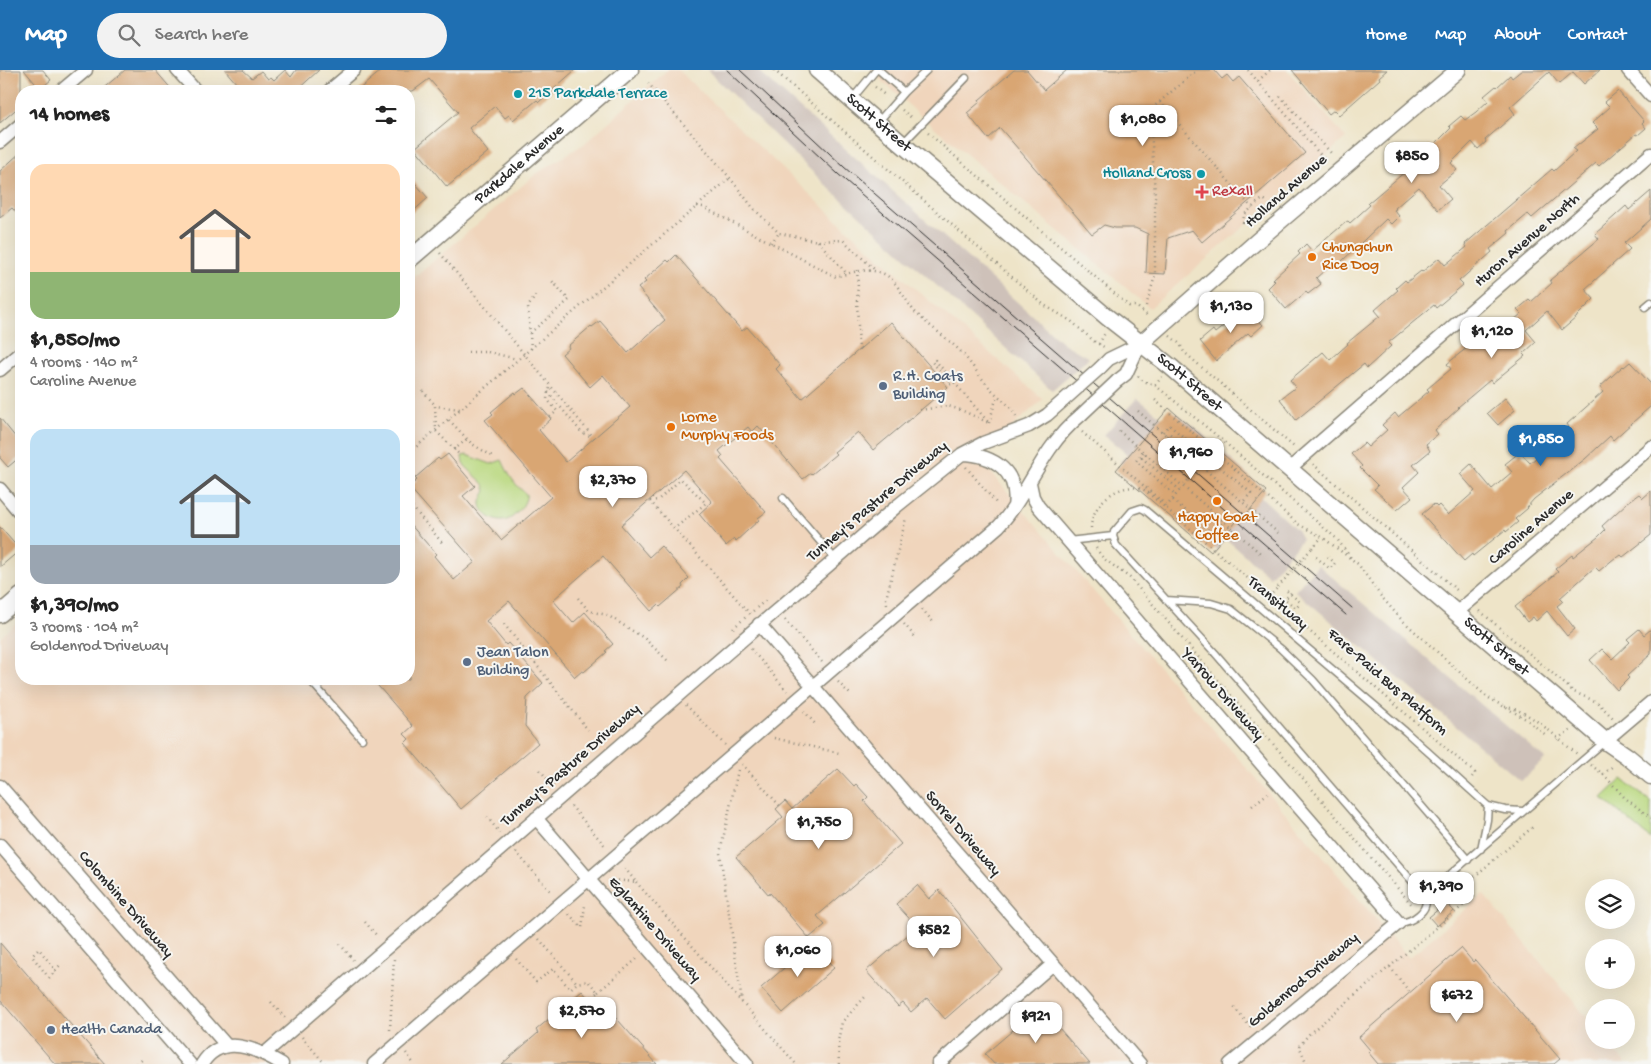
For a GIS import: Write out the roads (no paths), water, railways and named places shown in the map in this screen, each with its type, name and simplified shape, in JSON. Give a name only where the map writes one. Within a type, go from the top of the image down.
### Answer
[{"type":"main road","name":"Parkdale Avenue","points":[[415,255],[630,70]]},
{"type":"main road","name":"Scott Street","points":[[817,70],[1140,344],[1171,367],[1605,741],[1651,776]]},
{"type":"main road","points":[[0,614],[15,601]]},
{"type":"street","points":[[67,85],[86,70]]},
{"type":"street","points":[[178,70],[191,85]]},
{"type":"street","points":[[336,85],[354,70]]},
{"type":"street","name":"Holland Avenue","points":[[1140,344],[1257,241],[1458,70]]},
{"type":"street","points":[[1628,70],[1651,96]]},
{"type":"street","points":[[0,142],[15,129]]},
{"type":"street","name":"Huron Avenue North","points":[[1289,469],[1651,154]]},
{"type":"street","points":[[374,1064],[999,526],[1014,509],[1050,449],[1066,429],[1126,374],[1140,344]]},
{"type":"street","name":"Tunney's Pasture Driveway","points":[[264,1054],[897,506],[962,454],[983,443],[1029,426],[1047,415],[1109,360],[1140,344]]},
{"type":"street","points":[[0,370],[15,357]]},
{"type":"street","name":"Caroline Avenue","points":[[1456,613],[1651,447]]},
{"type":"street","points":[[962,454],[985,457],[1003,469],[1014,488],[1014,509]]},
{"type":"street","name":"Yarrow Driveway","points":[[1030,483],[1036,503],[1399,923]]},
{"type":"street","points":[[0,489],[15,507]]},
{"type":"street","name":"Sorrel Driveway","points":[[760,624],[1140,1064]]},
{"type":"street","points":[[1605,741],[1651,702]]},
{"type":"street","name":"Colombine Driveway","points":[[0,786],[227,1046]]},
{"type":"street","name":"Eglantine Driveway","points":[[536,818],[747,1064]]},
{"type":"street","points":[[0,845],[190,1064]]},
{"type":"street","name":"Goldenrod Driveway","points":[[1230,1064],[1399,923]]},
{"type":"street","points":[[938,1064],[1053,964]]},
{"type":"street","points":[[202,1064],[204,1060],[216,1051],[227,1046],[238,1046],[264,1054],[282,1064]]},
{"type":"lane","points":[[851,100],[877,70],[904,92]]},
{"type":"lane","points":[[878,122],[904,92],[927,70]]},
{"type":"lane","points":[[902,144],[966,78]]},
{"type":"lane","points":[[784,498],[834,559]]},
{"type":"lane","name":"Transitway","points":[[1113,536],[1114,532],[1132,511],[1141,508],[1145,510],[1406,732],[1488,806]]},
{"type":"lane","points":[[1068,541],[1113,536],[1116,545],[1215,653],[1425,896],[1427,904],[1425,909],[1409,921],[1399,923]]},
{"type":"lane","name":"Transitway","points":[[1166,600],[1211,603],[1226,607],[1242,616],[1312,680],[1468,860]]},
{"type":"lane","points":[[314,685],[362,739]]},
{"type":"lane","points":[[1425,896],[1605,741]]},
{"type":"lane","points":[[1481,849],[1486,828],[1488,806],[1522,811]]},
{"type":"tram line","points":[[727,70],[838,174],[1346,615]]},
{"type":"tram line","points":[[740,70],[844,167],[1352,608]]},
{"type":"place","name":"215 Parkdale Terrace","points":[[518,94]]},
{"type":"place","name":"Holland Cross","points":[[1201,174]]},
{"type":"place","name":"Rexall","points":[[1202,192]]},
{"type":"place","name":"Chungchun Rice Dog","points":[[1312,257]]},
{"type":"place","name":"R.H. Coats Building","points":[[883,386]]},
{"type":"place","name":"Lorne Murphy Foods","points":[[671,427]]},
{"type":"place","name":"Happy Goat Coffee","points":[[1217,501]]},
{"type":"place","name":"Jean Talon Building","points":[[467,662]]},
{"type":"place","name":"Health Canada","points":[[51,1030]]}]
